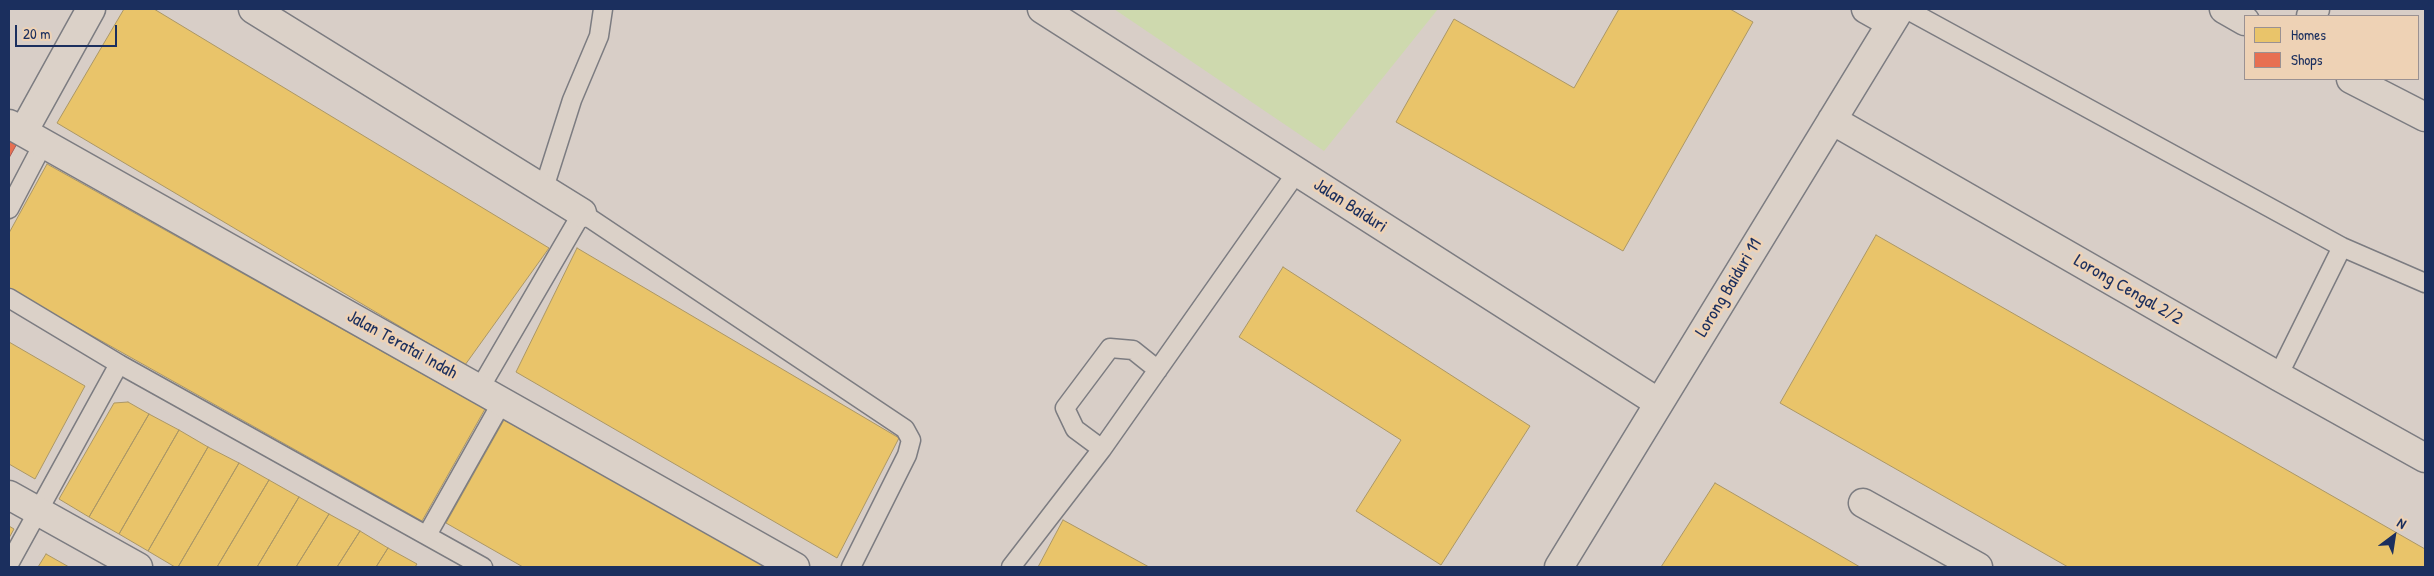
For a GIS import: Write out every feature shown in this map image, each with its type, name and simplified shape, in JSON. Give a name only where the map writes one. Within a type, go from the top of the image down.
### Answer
[{"type":"street","points":[[25,133],[91,9]]},
{"type":"street","points":[[254,9],[289,19],[582,213]]},
{"type":"street","name":"Jalan Baiduri","points":[[1042,9],[1659,403]]},
{"type":"street","points":[[1866,9],[1899,13]]},
{"type":"street","points":[[2224,9],[2244,20]]},
{"type":"street","name":"Lorong Baiduri 11","points":[[1559,567],[1899,13]]},
{"type":"street","points":[[2353,80],[2425,117]]},
{"type":"street","name":"Lorong Cengal 2/2","points":[[1832,120],[2278,376],[2425,458]]},
{"type":"street","name":"Jalan Teratai Indah","points":[[25,133],[795,567]]},
{"type":"street","points":[[9,495],[138,567]]},
{"type":"street","points":[[1863,503],[1978,567]]},
{"type":"lane","points":[[544,188],[572,100],[599,36],[603,9]]},
{"type":"lane","points":[[1899,13],[2342,247],[2425,283]]},
{"type":"lane","points":[[9,209],[25,133]]},
{"type":"lane","points":[[1012,567],[1102,449],[1297,172]]},
{"type":"lane","points":[[427,535],[491,395],[582,213],[905,429],[911,440],[907,455],[851,567]]},
{"type":"lane","points":[[2278,376],[2342,247]]},
{"type":"lane","points":[[9,298],[119,364],[484,567]]},
{"type":"lane","points":[[1102,449],[1075,429],[1065,408],[1110,348],[1133,350],[1158,370]]},
{"type":"lane","points":[[9,564],[119,364]]},
{"type":"green space","points":[[1114,9],[1438,9],[1324,151]]},
{"type":"building: Homes","points":[[124,9],[154,9],[549,248],[465,365],[57,123]]},
{"type":"building: Homes","points":[[1619,9],[1730,9],[1753,22],[1623,251],[1396,122],[1454,19],[1574,88]]},
{"type":"building: Homes","points":[[47,164],[485,409],[422,521],[9,289],[9,233]]},
{"type":"building: Homes","points":[[1876,235],[2425,549],[2425,567],[2068,567],[1780,403]]},
{"type":"building: Homes","points":[[577,248],[899,438],[837,558],[516,372]]},
{"type":"building: Homes","points":[[1283,267],[1530,426],[1441,565],[1356,511],[1401,440],[1239,337]]},
{"type":"building: Homes","points":[[9,342],[85,386],[35,479],[9,464]]},
{"type":"building: Homes","points":[[128,402],[149,414],[89,517],[59,499],[114,403]]},
{"type":"building: Homes","points":[[149,414],[179,430],[119,534],[89,517]]},
{"type":"building: Homes","points":[[504,420],[767,567],[523,567],[446,523]]},
{"type":"building: Homes","points":[[179,430],[208,447],[148,551],[119,534]]},
{"type":"building: Homes","points":[[208,447],[239,463],[178,567],[175,567],[148,551]]},
{"type":"building: Homes","points":[[239,463],[269,480],[217,567],[178,567]]},
{"type":"building: Homes","points":[[269,480],[299,497],[257,567],[217,567]]},
{"type":"building: Homes","points":[[1715,483],[1860,567],[1661,567]]},
{"type":"building: Homes","points":[[299,497],[329,514],[296,567],[257,567]]},
{"type":"building: Homes","points":[[329,514],[360,531],[337,567],[296,567]]},
{"type":"building: Homes","points":[[1063,520],[1149,567],[1038,567]]},
{"type":"building: Homes","points":[[9,526],[14,529],[9,538]]},
{"type":"building: Homes","points":[[360,531],[388,548],[376,567],[337,567]]},
{"type":"building: Homes","points":[[388,548],[417,564],[415,567],[376,567]]},
{"type":"building: Homes","points":[[46,554],[69,567],[38,567]]},
{"type":"building: Shops","points":[[9,134],[19,140],[9,158]]}]
